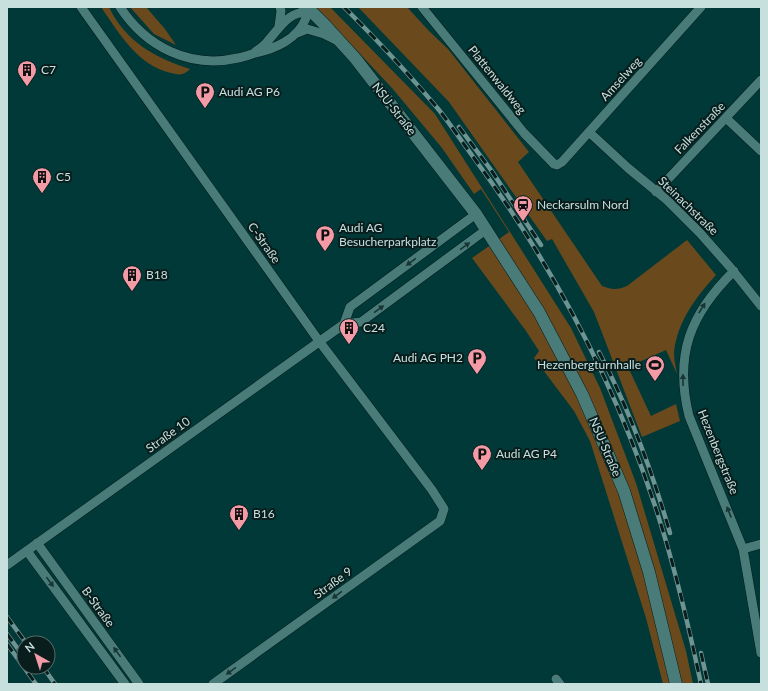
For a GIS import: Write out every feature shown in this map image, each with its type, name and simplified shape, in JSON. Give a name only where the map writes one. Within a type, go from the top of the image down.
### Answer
[{"type":"main road","name":"NSU-Straße","points":[[305,9],[317,16],[355,58],[476,214],[487,229],[538,312],[582,394],[624,491],[639,537],[676,684]]},
{"type":"street","name":"C-Straße","points":[[81,7],[319,341],[432,490]]},
{"type":"street","points":[[120,7],[137,29],[147,38],[172,52],[189,58],[208,60],[238,58],[272,49],[289,39],[304,24],[306,18],[305,9],[279,26],[266,43],[252,54]]},
{"type":"street","points":[[279,26],[281,11],[280,7]]},
{"type":"street","name":"Plattenwaldweg","points":[[422,7],[524,133],[554,164],[557,165]]},
{"type":"street","name":"Amselweg","points":[[557,165],[562,162],[701,7]]},
{"type":"street","points":[[296,33],[307,29],[324,34],[340,42]]},
{"type":"street","name":"Falkenstraße","points":[[656,192],[761,80]]},
{"type":"street","points":[[726,118],[761,151]]},
{"type":"street","name":"Steinachstraße","points":[[589,132],[700,233],[734,271],[761,306]]},
{"type":"street","points":[[476,214],[350,307],[344,324],[361,322],[487,229]]},
{"type":"street","name":"Hezenbergstraße","points":[[734,271],[710,297],[696,320],[685,357],[683,383],[684,398],[689,416],[743,549],[761,653]]},
{"type":"street","name":"Straße 10","points":[[7,565],[344,324]]},
{"type":"street","name":"Straße 9","points":[[213,684],[440,521],[444,509],[432,490]]},
{"type":"street","name":"B-Straße","points":[[37,543],[140,684]]},
{"type":"street","points":[[743,549],[761,544]]},
{"type":"street","name":"B-Straße","points":[[27,551],[125,684]]},
{"type":"shaded area","points":[[101,7],[109,7],[123,29],[142,47],[177,65],[190,69],[183,74],[176,74],[159,69],[148,63],[130,47]]},
{"type":"shaded area","points":[[130,7],[146,7],[165,29],[176,45],[154,34]]},
{"type":"shaded area","points":[[316,7],[330,7],[435,114],[571,328],[600,388],[636,483],[686,651],[693,684],[663,684],[646,618],[590,441],[574,411],[534,358],[539,351],[472,258],[509,232],[481,189],[474,194],[442,148],[392,88]]},
{"type":"shaded area","points":[[358,7],[407,7],[448,49],[529,152],[518,162],[602,286],[615,289],[627,286],[687,240],[716,275],[701,292],[683,320],[674,353],[677,374],[666,350],[628,367],[651,416],[676,404],[680,421],[642,437],[594,312],[552,239],[547,241],[449,102]]},
{"type":"railway","points":[[344,7],[404,70],[448,122],[529,239],[578,323],[619,412],[638,457],[654,503],[680,593],[701,684]]},
{"type":"railway","points":[[459,127],[491,170],[541,245]]},
{"type":"railway","points":[[599,352],[630,418],[656,487],[670,533]]},
{"type":"railway","points":[[7,617],[20,635]]},
{"type":"railway","points":[[7,634],[16,646]]},
{"type":"railway","points":[[7,644],[36,684]]},
{"type":"railway","points":[[701,653],[708,684]]},
{"type":"railway","points":[[49,675],[55,684]]},
{"type":"place","name":"C7","points":[[27,87]]},
{"type":"place","name":"Audi AG P6","points":[[205,109]]},
{"type":"place","name":"C5","points":[[42,194]]},
{"type":"place","name":"Neckarsulm Nord","points":[[523,222]]},
{"type":"place","name":"Audi AG Besucherparkplatz","points":[[325,252]]},
{"type":"place","name":"B18","points":[[132,292]]},
{"type":"place","name":"C24","points":[[349,345]]},
{"type":"place","name":"Audi AG PH2","points":[[477,375]]},
{"type":"place","name":"Hezenbergturnhalle","points":[[655,382]]},
{"type":"place","name":"Audi AG P4","points":[[482,471]]},
{"type":"place","name":"B16","points":[[239,531]]}]
